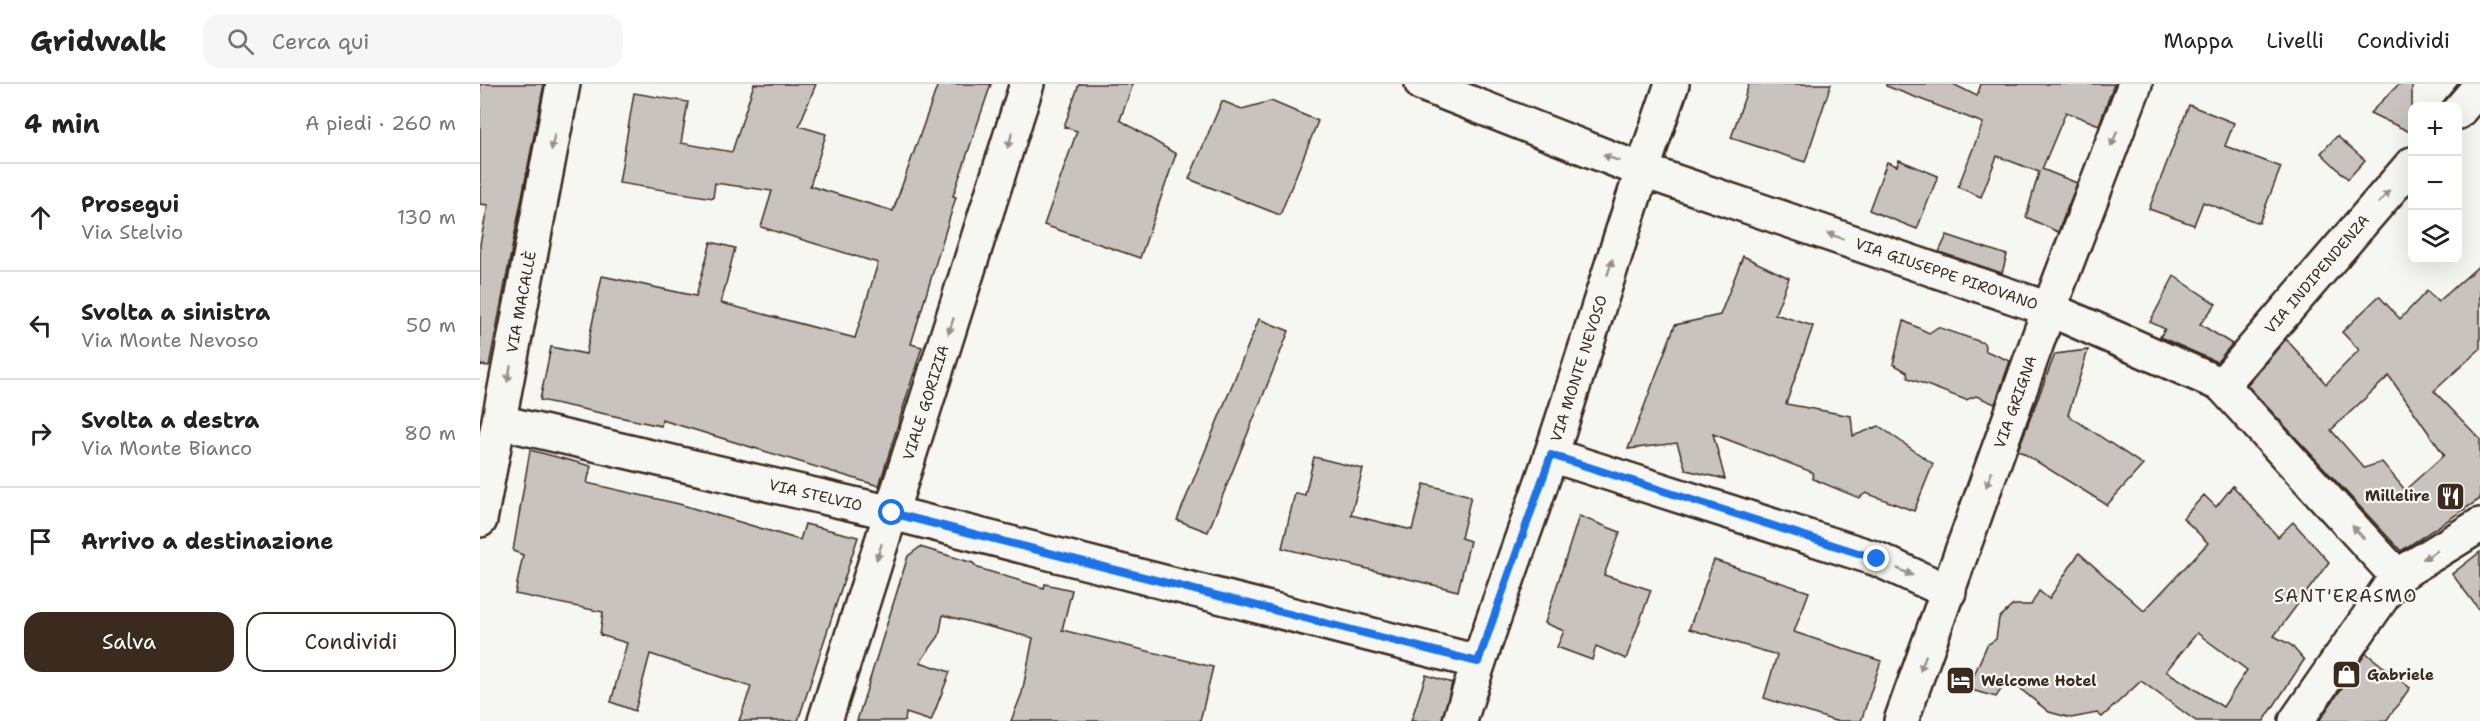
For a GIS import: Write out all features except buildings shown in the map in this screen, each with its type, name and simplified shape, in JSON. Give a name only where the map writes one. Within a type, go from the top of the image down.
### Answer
[{"type":"street","name":"VIA MACALLÈ","points":[[480,520],[563,84]]},
{"type":"street","name":"VIALE GORIZIA","points":[[825,721],[1027,84]]},
{"type":"street","name":"VIA GIUSEPPE PIROVANO","points":[[1422,84],[1641,170],[2049,309],[2222,385],[2397,576]]},
{"type":"street","name":"VIA MONTE NEVOSO","points":[[1460,721],[1478,662],[1551,455],[1641,170],[1672,84]]},
{"type":"street","name":"VIA GRIGNA","points":[[1901,721],[2049,309],[2135,84]]},
{"type":"street","points":[[2462,106],[2480,86]]},
{"type":"street","name":"VIA INDIPENDENZA","points":[[2222,385],[2408,169]]},
{"type":"street","name":"VIA STELVIO","points":[[500,422],[892,513],[1478,662]]},
{"type":"street","points":[[1551,455],[1877,559],[1949,592]]},
{"type":"street","points":[[2296,721],[2397,576],[2480,525]]},
{"type":"place","name":"Millelire","points":[[2451,496]]},
{"type":"place","name":"Gabriele","points":[[2346,675]]},
{"type":"place","name":"Welcome Hotel","points":[[1960,681]]},
{"type":"district","name":"SANT'ERASMO","points":[[2346,596]]},
{"type":"route","points":[[892,513],[1478,662],[1551,455],[1877,559]]}]
